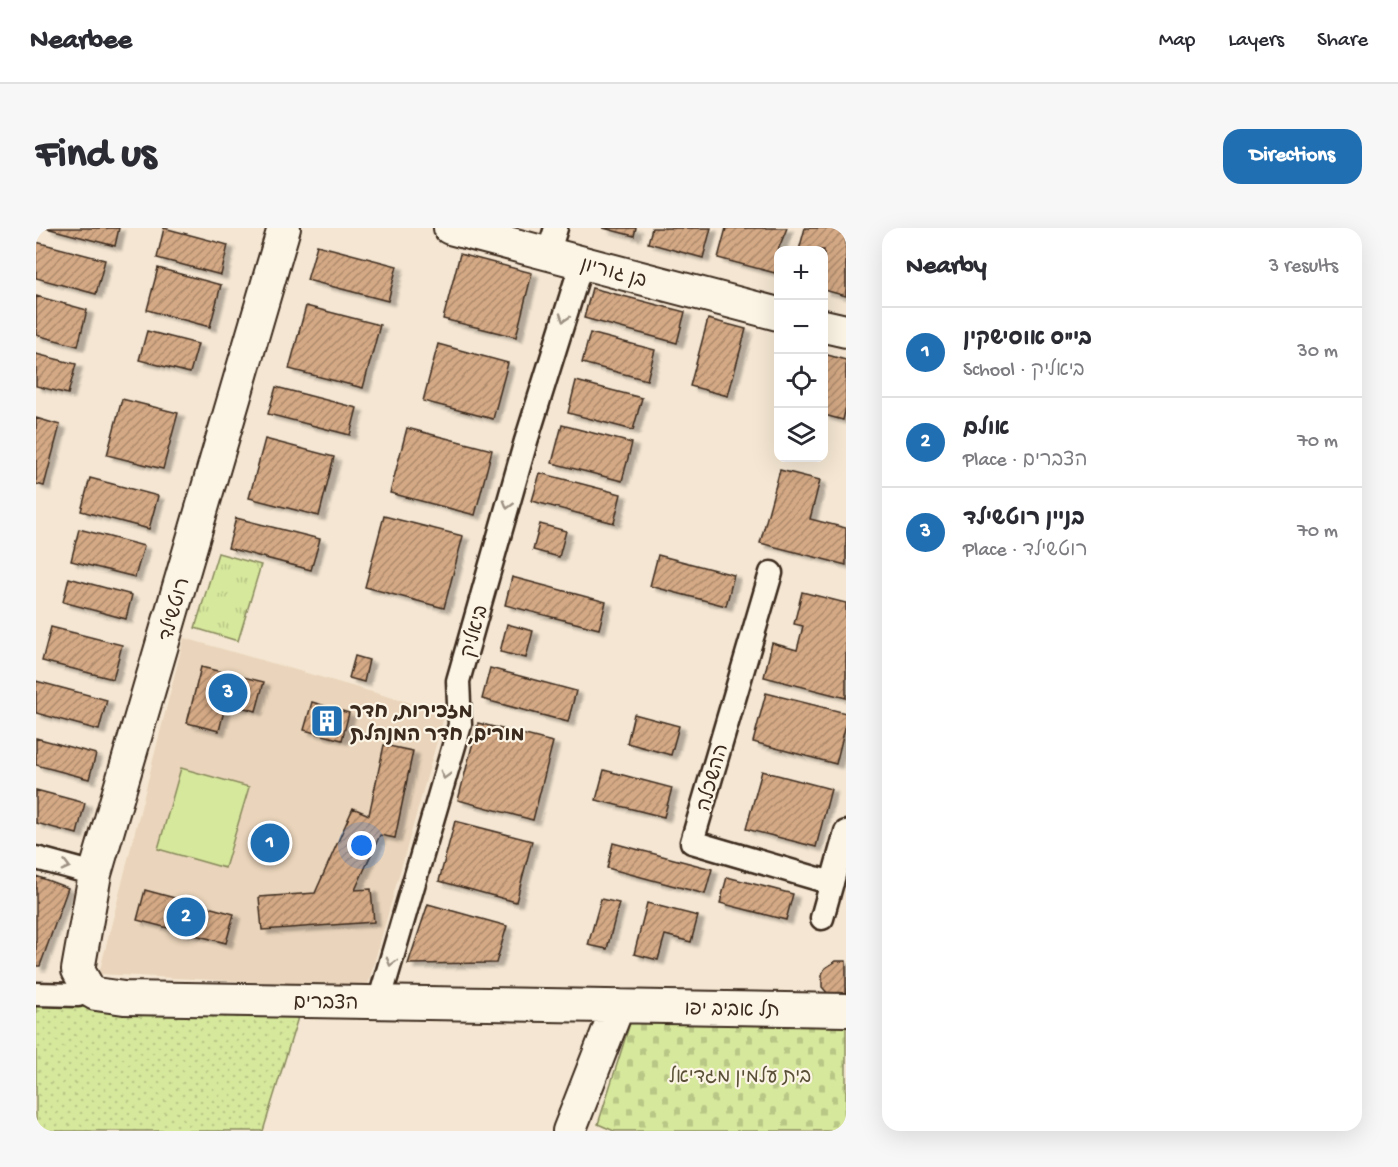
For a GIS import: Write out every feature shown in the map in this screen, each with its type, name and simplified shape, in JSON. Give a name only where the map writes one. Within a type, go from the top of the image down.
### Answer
[{"type":"street","name":"רוטשילד","points":[[89,990],[78,970],[95,874],[284,228]]},
{"type":"street","name":"בן גוריון","points":[[450,228],[552,241],[582,262],[774,313]]},
{"type":"street","name":"ביאליק","points":[[379,1002],[460,725],[459,681],[526,441],[582,262]]},
{"type":"street","points":[[828,327],[846,331]]},
{"type":"street","name":"ההשכלה","points":[[771,573],[692,842],[832,883]]},
{"type":"street","points":[[822,918],[846,832]]},
{"type":"street","points":[[36,858],[95,874]]},
{"type":"street","name":"הצברים","points":[[36,994],[78,995],[89,990],[96,994],[124,998],[618,1006]]},
{"type":"street","points":[[569,1131],[618,1006]]},
{"type":"street","name":"תל אביב יפו","points":[[618,1006],[846,1010]]},
{"type":"shaded area","points":[[184,638],[445,713],[367,988],[99,974]]},
{"type":"green space","points":[[218,553],[261,565],[238,641],[195,628]]},
{"type":"green space","points":[[181,768],[249,787],[225,868],[158,849]]},
{"type":"green space","points":[[36,1005],[299,1014],[263,1131],[36,1131]]},
{"type":"green space","name":"בית עלמין מגדיאל","points":[[632,1017],[846,1019],[846,1131],[614,1131],[598,1124]]},
{"type":"building","points":[[46,228],[119,228],[115,246]]},
{"type":"building","points":[[164,228],[228,245],[221,275],[157,258]]},
{"type":"building","points":[[603,228],[636,228],[634,236]]},
{"type":"building","points":[[652,228],[711,228],[703,258],[648,243]]},
{"type":"building","points":[[726,228],[787,228],[780,246],[774,246],[774,273],[718,258]]},
{"type":"building","points":[[805,228],[829,228],[846,232],[846,296],[828,291],[828,246],[800,246]]},
{"type":"building","points":[[36,242],[105,260],[96,294],[36,278]]},
{"type":"building","points":[[317,245],[397,266],[388,301],[307,280]]},
{"type":"building","points":[[460,254],[532,273],[516,337],[443,319]]},
{"type":"building","points":[[158,268],[221,285],[210,327],[147,310]]},
{"type":"building","points":[[592,288],[685,312],[677,343],[584,318]]},
{"type":"building","points":[[36,296],[87,310],[78,346],[36,335]]},
{"type":"building","points":[[306,306],[380,325],[363,388],[289,369]]},
{"type":"building","points":[[708,319],[746,329],[728,396],[690,386]]},
{"type":"building","points":[[147,331],[198,344],[190,373],[139,360]]},
{"type":"building","points":[[590,333],[655,350],[647,380],[582,363]]},
{"type":"building","points":[[438,344],[508,363],[493,419],[423,401]]},
{"type":"building","points":[[36,354],[76,364],[68,394],[36,386]]},
{"type":"building","points":[[828,355],[846,360],[846,407],[843,420],[828,416]]},
{"type":"building","points":[[576,381],[642,398],[633,430],[568,413]]},
{"type":"building","points":[[276,387],[357,408],[350,435],[268,414]]},
{"type":"building","points":[[122,399],[178,413],[163,469],[107,455]]},
{"type":"building","points":[[36,418],[60,425],[44,486],[36,484]]},
{"type":"building","points":[[562,425],[632,443],[622,481],[552,463]]},
{"type":"building","points":[[407,428],[492,450],[475,515],[390,493]]},
{"type":"building","points":[[265,439],[334,457],[319,516],[249,498]]},
{"type":"building","points":[[780,470],[820,480],[810,519],[846,528],[846,565],[760,543]]},
{"type":"building","points":[[540,473],[621,494],[614,523],[532,501]]},
{"type":"building","points":[[90,478],[158,496],[149,529],[81,511]]},
{"type":"building","points":[[384,516],[463,536],[444,608],[365,587]]},
{"type":"building","points":[[236,518],[320,539],[311,570],[228,548]]},
{"type":"building","points":[[540,524],[566,531],[559,557],[533,550]]},
{"type":"building","points":[[79,529],[144,546],[135,577],[71,561]]},
{"type":"building","points":[[658,555],[734,575],[726,606],[650,586]]},
{"type":"building","points":[[512,577],[606,602],[599,629],[505,605]]},
{"type":"building","points":[[69,578],[132,595],[126,619],[63,602]]},
{"type":"building","points":[[802,592],[846,603],[846,698],[764,677],[772,643],[797,650],[803,626],[794,624]]},
{"type":"building","points":[[507,624],[533,631],[526,658],[500,652]]},
{"type":"building","points":[[51,627],[122,645],[113,679],[42,661]]},
{"type":"building","points":[[355,656],[369,660],[364,682],[349,678]]},
{"type":"building","points":[[201,667],[264,682],[256,711],[226,703],[219,731],[187,723]]},
{"type":"building","points":[[490,668],[576,691],[568,722],[482,699]]},
{"type":"building","points":[[36,681],[107,700],[99,730],[36,713]]},
{"type":"building","points":[[766,693],[846,713],[846,724],[836,764],[753,742]]},
{"type":"building","name":"מזכירות, חדר מורים, חדר המנהלת","points":[[312,702],[349,713],[342,740],[304,730]]},
{"type":"building","points":[[634,714],[679,726],[671,755],[627,743]]},
{"type":"building","points":[[478,723],[553,742],[533,820],[458,800]]},
{"type":"building","points":[[36,738],[96,754],[89,779],[36,765]]},
{"type":"building","points":[[384,745],[413,751],[395,838],[380,835],[355,890],[371,889],[374,922],[262,930],[259,897],[315,893],[353,808],[369,815]]},
{"type":"building","points":[[604,770],[672,788],[664,817],[596,800]]},
{"type":"building","points":[[762,771],[831,789],[816,847],[746,829]]},
{"type":"building","points":[[36,790],[85,803],[77,834],[36,823]]},
{"type":"building","points":[[455,821],[532,841],[516,902],[439,881]]},
{"type":"building","points":[[613,843],[712,869],[705,894],[607,868]]},
{"type":"building","points":[[36,876],[68,888],[40,966],[36,966]]},
{"type":"building","points":[[727,877],[793,894],[786,920],[720,903]]},
{"type":"building","points":[[145,890],[234,914],[226,943],[137,920]]},
{"type":"building","points":[[601,899],[619,903],[607,949],[588,945]]},
{"type":"building","points":[[647,903],[698,916],[691,942],[665,935],[658,960],[634,954]]},
{"type":"building","points":[[428,904],[507,926],[496,963],[408,964]]},
{"type":"building","points":[[836,961],[846,961],[846,998],[831,997],[822,987],[822,974],[825,968]]},
{"type":"place","name":"בניין רוטשילד","points":[[228,693]]},
{"type":"place","name":"מזכירות, חדר מורים, חדר המנהלת","points":[[327,721]]},
{"type":"place","name":"בי\"ס אוסישקין","points":[[270,843]]},
{"type":"place","name":"אולם","points":[[186,917]]}]
